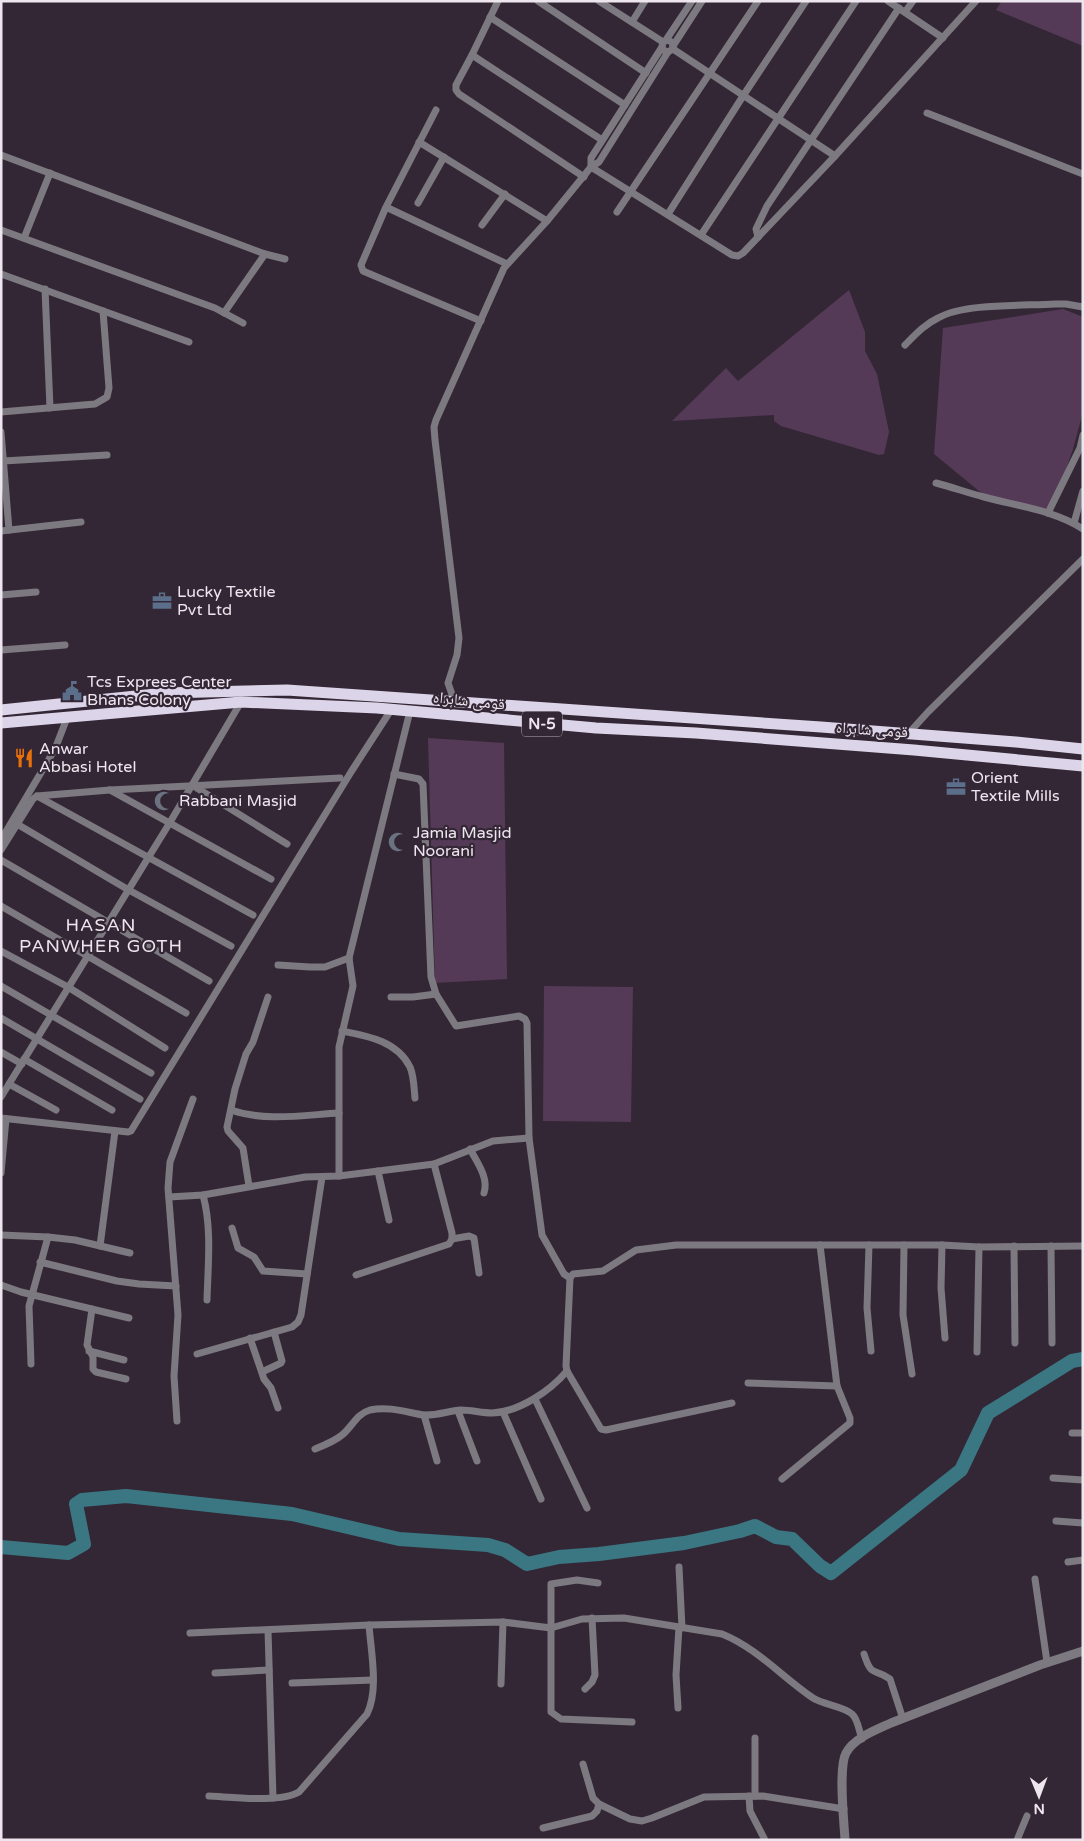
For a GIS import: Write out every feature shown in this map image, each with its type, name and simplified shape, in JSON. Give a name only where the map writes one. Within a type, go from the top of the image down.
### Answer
[{"type":"highway","name":"قومی شاہراہ","points":[[1,710],[168,693],[287,690],[908,734],[1083,749]]},
{"type":"highway","name":"قومی شاہراہ","points":[[1,723],[241,702],[410,711],[596,728],[696,733],[924,750],[1083,766]]},
{"type":"street","points":[[498,1],[456,85],[456,90],[459,94],[584,177]]},
{"type":"street","points":[[538,1],[646,73]]},
{"type":"street","points":[[599,1],[835,156]]},
{"type":"street","points":[[632,22],[645,1]]},
{"type":"street","points":[[455,703],[448,682],[457,655],[458,638],[434,427],[480,320],[507,264],[547,221],[591,167],[599,162],[692,1]]},
{"type":"street","points":[[591,167],[591,158],[646,73],[702,1]]},
{"type":"street","points":[[616,212],[758,1]]},
{"type":"street","points":[[668,214],[806,1]]},
{"type":"street","points":[[701,235],[856,1]]},
{"type":"street","points":[[888,1],[943,38]]},
{"type":"street","points":[[758,237],[756,229],[767,206],[810,139],[902,10],[913,1]]},
{"type":"street","points":[[591,167],[732,255],[738,256],[743,253],[835,156],[976,1]]},
{"type":"street","points":[[490,17],[625,105]]},
{"type":"street","points":[[472,55],[602,140]]},
{"type":"street","points":[[436,110],[386,207],[361,265],[363,271],[480,320]]},
{"type":"street","points":[[927,113],[1083,174]]},
{"type":"street","points":[[420,142],[547,221]]},
{"type":"street","points":[[1,155],[265,254],[285,258]]},
{"type":"street","points":[[418,203],[444,157]]},
{"type":"street","points":[[24,238],[50,173]]},
{"type":"street","points":[[482,225],[506,194]]},
{"type":"street","points":[[388,208],[507,264]]},
{"type":"street","points":[[1,230],[215,308],[243,323]]},
{"type":"street","points":[[224,313],[265,254]]},
{"type":"street","points":[[1,274],[189,342]]},
{"type":"street","points":[[45,289],[50,408]]},
{"type":"street","points":[[905,345],[929,323],[949,312],[968,309],[1055,304],[1066,304],[1083,308]]},
{"type":"street","points":[[1,412],[95,404],[107,397],[109,388],[103,311]]},
{"type":"street","points":[[1,432],[5,530],[81,522]]},
{"type":"street","points":[[1048,513],[1080,448],[1083,435]]},
{"type":"street","points":[[3,461],[107,455]]},
{"type":"street","points":[[936,483],[982,497],[1048,513],[1074,523],[1083,529]]},
{"type":"street","points":[[1074,523],[1083,491]]},
{"type":"street","points":[[908,734],[1083,559]]},
{"type":"street","points":[[1,595],[36,592]]},
{"type":"street","points":[[1,650],[65,645]]},
{"type":"street","points":[[1,1096],[127,889],[169,824],[241,702]]},
{"type":"street","points":[[1,1173],[4,1118],[115,1131],[128,1132],[133,1129],[351,772],[391,710]]},
{"type":"street","points":[[339,1176],[339,1047],[353,986],[349,958],[410,711]]},
{"type":"street","points":[[1,840],[55,750],[67,718]]},
{"type":"street","points":[[394,774],[419,780],[423,784],[431,978],[436,994],[456,1026],[519,1016],[527,1023],[529,1138],[542,1235],[564,1274],[570,1278]]},
{"type":"street","points":[[1,850],[33,799],[37,796],[192,785],[340,778]]},
{"type":"street","points":[[192,785],[287,844]]},
{"type":"street","points":[[110,790],[271,880]]},
{"type":"street","points":[[37,796],[253,915]]},
{"type":"street","points":[[17,824],[127,889],[231,946]]},
{"type":"street","points":[[1,860],[210,981]]},
{"type":"street","points":[[1,906],[186,1014]]},
{"type":"street","points":[[1,951],[68,987],[165,1048]]},
{"type":"street","points":[[278,964],[310,968],[325,967],[349,958]]},
{"type":"street","points":[[1,986],[150,1073]]},
{"type":"street","points":[[392,997],[436,994]]},
{"type":"street","points":[[249,1186],[243,1148],[228,1131],[228,1123],[246,1054],[253,1042],[268,997]]},
{"type":"street","points":[[1,1018],[140,1098]]},
{"type":"street","points":[[342,1031],[373,1037],[393,1047],[404,1057],[411,1068],[415,1098]]},
{"type":"street","points":[[1,1052],[23,1061],[112,1110]]},
{"type":"street","points":[[9,1084],[56,1110]]},
{"type":"street","points":[[177,1421],[174,1376],[178,1315],[168,1188],[170,1162],[192,1099]]},
{"type":"street","points":[[231,1110],[244,1115],[271,1117],[339,1113]]},
{"type":"street","points":[[100,1246],[115,1131]]},
{"type":"street","points":[[169,1197],[204,1195],[305,1177],[339,1176],[434,1164],[493,1141],[529,1138]]},
{"type":"street","points":[[470,1149],[485,1180],[486,1188],[484,1193]]},
{"type":"street","points":[[434,1164],[452,1232],[452,1240]]},
{"type":"street","points":[[378,1171],[389,1220]]},
{"type":"street","points":[[197,1354],[292,1327],[298,1322],[301,1315],[322,1177]]},
{"type":"street","points":[[204,1195],[207,1208],[208,1232],[207,1300]]},
{"type":"street","points":[[232,1228],[238,1248],[254,1257],[263,1272],[307,1274]]},
{"type":"street","points":[[1,1235],[75,1240],[130,1253]]},
{"type":"street","points":[[356,1275],[449,1244],[452,1240],[469,1236],[474,1238],[479,1273]]},
{"type":"street","points":[[31,1364],[28,1314],[48,1237]]},
{"type":"street","points":[[732,1403],[603,1430],[600,1428],[567,1371],[570,1278],[573,1274],[603,1271],[636,1250],[676,1245],[1083,1246]]},
{"type":"street","points":[[782,1479],[850,1423],[850,1418],[836,1386],[820,1245]]},
{"type":"street","points":[[869,1245],[867,1308],[870,1350]]},
{"type":"street","points":[[904,1245],[903,1315],[912,1374]]},
{"type":"street","points":[[942,1246],[941,1288],[944,1338]]},
{"type":"street","points":[[1014,1246],[1015,1342]]},
{"type":"street","points":[[1051,1246],[1052,1342]]},
{"type":"street","points":[[977,1352],[979,1247]]},
{"type":"street","points":[[40,1262],[117,1282],[176,1286]]},
{"type":"street","points":[[1,1285],[32,1295],[129,1318]]},
{"type":"street","points":[[92,1309],[87,1344],[92,1357],[94,1371],[126,1379]]},
{"type":"street","points":[[262,1372],[281,1363],[282,1360],[274,1332]]},
{"type":"street","points":[[250,1338],[264,1379],[271,1388],[278,1408]]},
{"type":"street","points":[[89,1351],[124,1360]]},
{"type":"street","points":[[315,1449],[344,1434],[362,1413],[372,1410],[395,1410],[424,1415],[436,1415],[458,1410],[491,1413],[503,1412],[535,1398],[559,1380],[567,1371]]},
{"type":"street","points":[[748,1384],[836,1386]]},
{"type":"street","points":[[535,1398],[587,1508]]},
{"type":"street","points":[[458,1410],[477,1462]]},
{"type":"street","points":[[503,1412],[541,1499]]},
{"type":"street","points":[[424,1415],[437,1461]]},
{"type":"street","points":[[1072,1433],[1083,1433]]},
{"type":"street","points":[[1053,1478],[1083,1480]]},
{"type":"street","points":[[1056,1521],[1083,1523]]},
{"type":"street","points":[[1068,1562],[1083,1560]]},
{"type":"street","points":[[678,1708],[676,1675],[681,1627],[679,1567]]},
{"type":"street","points":[[1035,1579],[1047,1662]]},
{"type":"street","points":[[598,1583],[577,1580],[551,1584],[551,1712],[561,1719],[632,1722]]},
{"type":"street","points":[[585,1689],[592,1682],[595,1675],[592,1618]]},
{"type":"street","points":[[190,1634],[369,1625],[503,1622],[551,1628],[576,1620],[624,1618],[722,1634],[750,1648],[813,1698],[851,1713],[856,1720],[862,1738]]},
{"type":"street","points":[[501,1684],[503,1622]]},
{"type":"street","points":[[210,1796],[274,1798],[287,1797],[299,1792],[367,1714],[373,1700],[369,1625]]},
{"type":"street","points":[[268,1630],[274,1798]]},
{"type":"street","points":[[845,1840],[842,1768],[846,1753],[862,1738],[872,1731],[902,1719],[1047,1662],[1083,1650]]},
{"type":"street","points":[[864,1654],[868,1668],[871,1671],[890,1679],[902,1719]]},
{"type":"street","points":[[215,1673],[269,1670]]},
{"type":"street","points":[[292,1682],[373,1680]]},
{"type":"street","points":[[755,1738],[750,1811],[765,1840]]},
{"type":"street","points":[[583,1764],[593,1798],[599,1804],[630,1819],[642,1821],[704,1797],[752,1796],[781,1798],[844,1809]]},
{"type":"street","points":[[544,1828],[592,1816],[597,1811],[599,1804]]},
{"type":"street","points":[[1017,1840],[1027,1816]]},
{"type":"shaded area","points":[[1083,1],[1083,46],[996,10],[1001,2]]},
{"type":"shaded area","points":[[849,290],[865,332],[865,351],[877,374],[889,432],[884,454],[879,455],[781,426],[774,421],[774,415],[672,421],[726,368],[738,381]]},
{"type":"shaded area","points":[[1063,309],[1083,317],[1083,412],[1073,449],[1051,513],[985,496],[934,454],[943,328]]},
{"type":"shaded area","points":[[428,738],[504,743],[507,979],[435,983]]},
{"type":"shaded area","points":[[544,986],[633,987],[631,1122],[543,1121]]},
{"type":"waterway","points":[[1,1547],[68,1553],[84,1544],[76,1504],[82,1500],[126,1496],[292,1514],[399,1539],[488,1545],[505,1550],[527,1564],[559,1557],[684,1543],[755,1526],[776,1537],[792,1539],[820,1566],[831,1573],[961,1470],[988,1413],[1072,1361],[1083,1359]]},
{"type":"place","name":"Lucky Textile Pvt Ltd","points":[[162,601]]},
{"type":"place","name":"Tcs Exprees Center Bhans Colony","points":[[72,691]]},
{"type":"place","name":"Anwar Abbasi Hotel","points":[[24,758]]},
{"type":"place","name":"Orient Textile Mills","points":[[956,787]]},
{"type":"place","name":"Rabbani Masjid","points":[[164,801]]},
{"type":"place","name":"Jamia Masjid Noorani","points":[[398,842]]},
{"type":"district","name":"HASAN PANWHER GOTH","points":[[101,935]]}]
